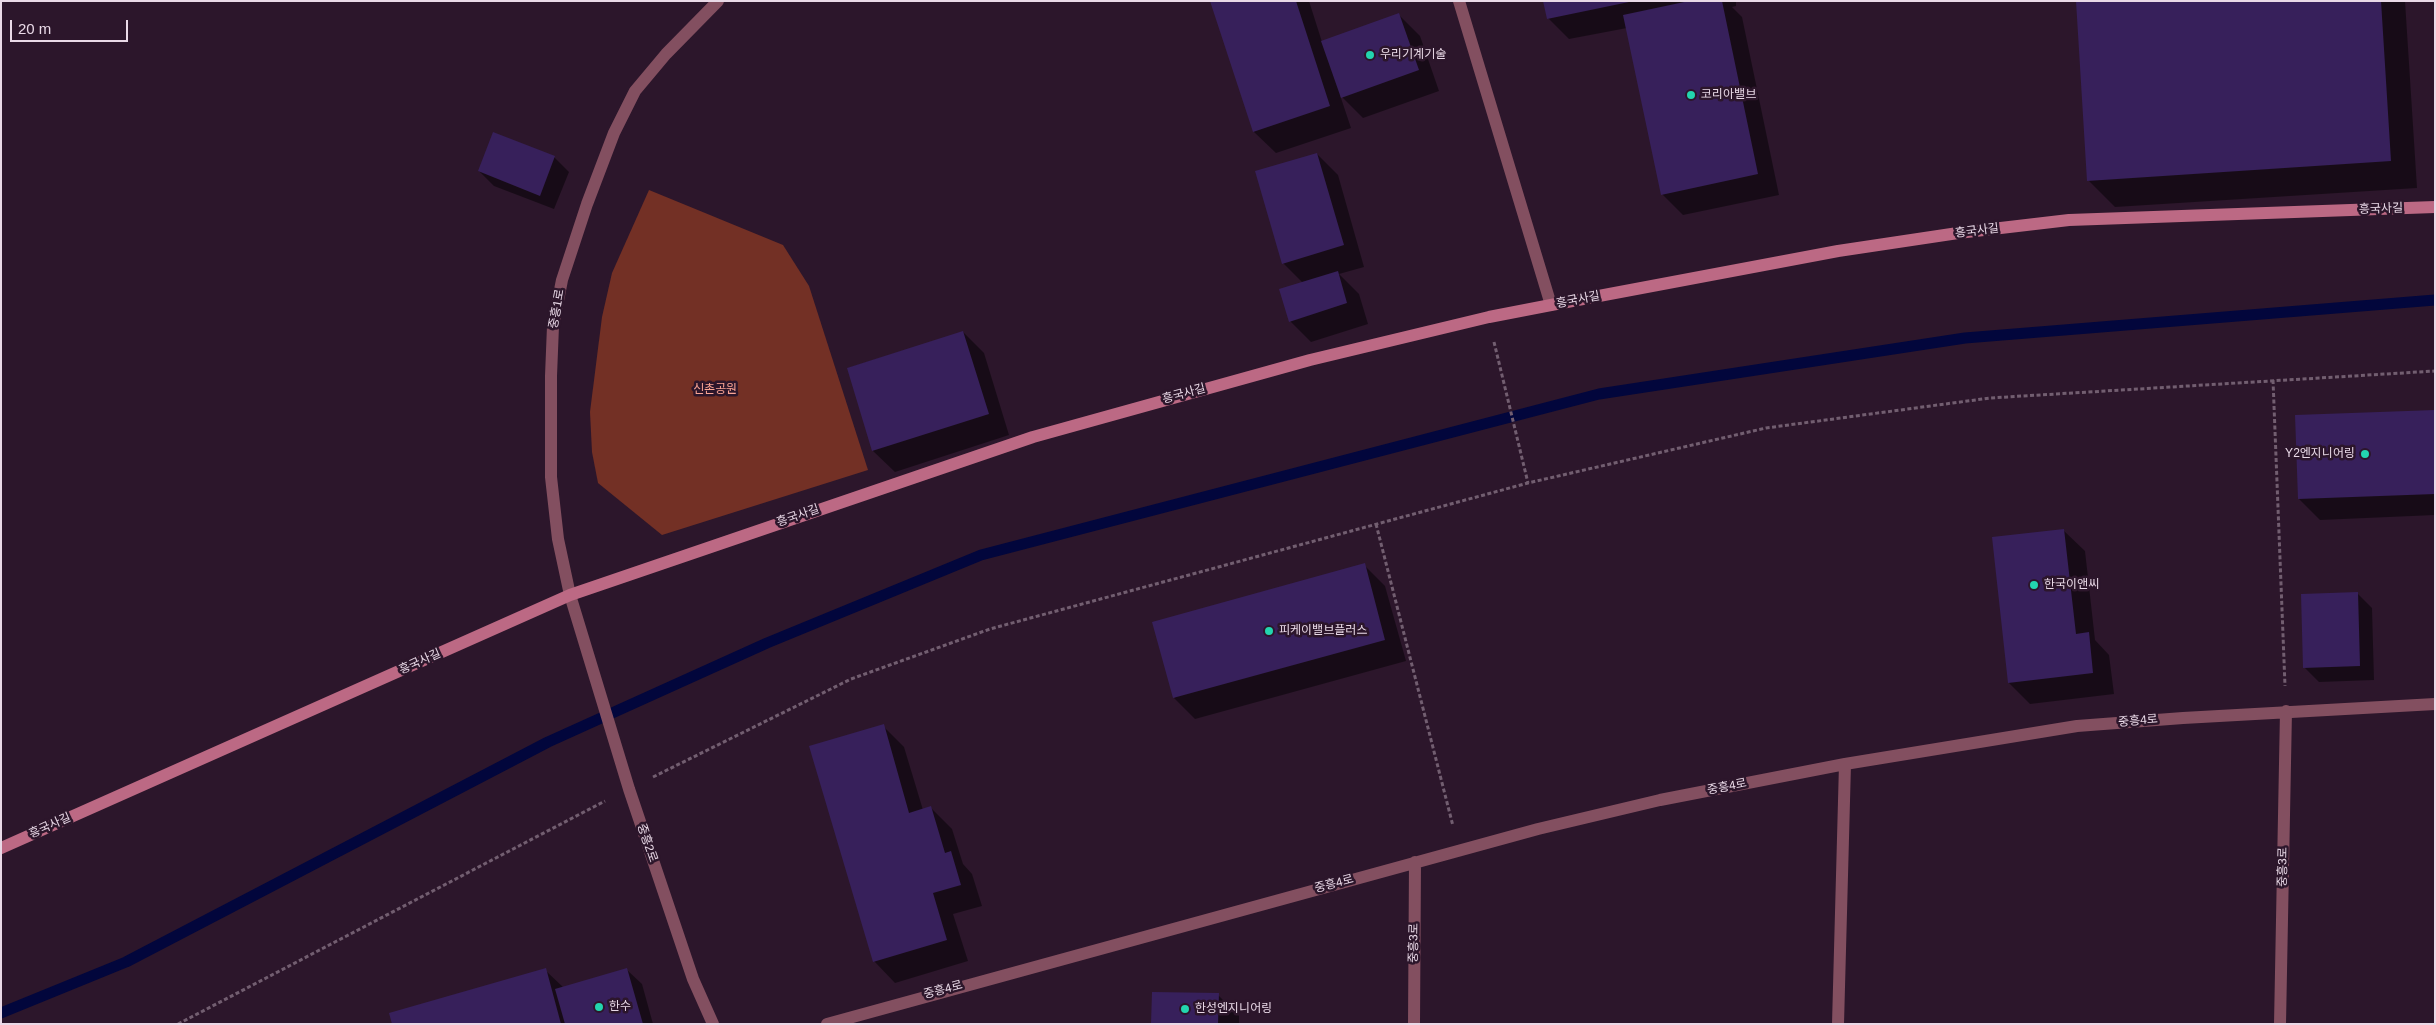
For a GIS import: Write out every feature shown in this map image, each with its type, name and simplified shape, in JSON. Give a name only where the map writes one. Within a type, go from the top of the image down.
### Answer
[{"type":"street","name":"중흥1로","points":[[588,660],[570,595],[558,539],[551,477],[553,326],[562,280],[586,204],[614,133],[635,91],[666,54],[718,1]]},
{"type":"street","points":[[1459,1],[1551,305]]},
{"type":"street","name":"흥국사길","points":[[1,848],[570,595],[1033,437],[1310,360],[1489,317],[1838,251],[2068,220],[2435,207]]},
{"type":"street","name":"중흥2로","points":[[588,660],[692,978],[713,1024]]},
{"type":"street","name":"중흥4로","points":[[827,1024],[1538,828],[1660,800],[1845,764],[2077,726],[2286,711],[2435,704]]},
{"type":"street","name":"중흥3로","points":[[2280,1024],[2286,711]]},
{"type":"street","points":[[1838,1024],[1845,764]]},
{"type":"street","name":"중흥3로","points":[[1414,1024],[1415,862]]},
{"type":"path","points":[[1489,317],[1528,482]]},
{"type":"path","points":[[178,1024],[629,789],[851,679],[990,629],[1528,482],[1766,428],[1990,398],[2435,371]]},
{"type":"path","points":[[2272,380],[2286,711]]},
{"type":"path","points":[[1376,524],[1459,850]]},
{"type":"green space","name":"신촌공원","points":[[649,190],[783,245],[809,286],[868,470],[662,535],[598,483],[592,452],[590,412],[602,317],[612,273]]},
{"type":"building","points":[[1210,1],[1296,1],[1330,106],[1253,132]]},
{"type":"building","points":[[1543,1],[1629,1],[1629,2],[1547,19]]},
{"type":"building","name":"코리아밸브","points":[[1689,1],[1722,1],[1758,174],[1661,195],[1623,15]]},
{"type":"building","points":[[2076,1],[2381,1],[2391,161],[2087,181]]},
{"type":"building","name":"우리기계기술","points":[[1399,13],[1419,70],[1341,98],[1321,41]]},
{"type":"building","points":[[493,132],[555,156],[540,196],[478,171]]},
{"type":"building","points":[[1317,153],[1344,245],[1282,264],[1255,171]]},
{"type":"building","points":[[1338,271],[1347,303],[1289,322],[1279,289]]},
{"type":"building","points":[[963,331],[989,414],[872,451],[847,368]]},
{"type":"building","name":"Y2엔지니어링","points":[[2435,410],[2435,494],[2298,499],[2295,415]]},
{"type":"building","name":"한국이앤씨","points":[[2064,529],[2076,634],[2089,632],[2093,673],[2008,683],[1992,537]]},
{"type":"building","name":"피케이밸브플러스","points":[[1365,563],[1385,640],[1173,698],[1152,622]]},
{"type":"building","points":[[2358,592],[2360,666],[2303,668],[2301,594]]},
{"type":"building","points":[[884,724],[909,813],[931,806],[945,853],[951,851],[961,885],[933,893],[947,940],[873,962],[809,746]]},
{"type":"building","points":[[546,968],[561,1024],[392,1024],[389,1013]]},
{"type":"building","name":"한수","points":[[627,968],[643,1024],[565,1024],[555,989]]},
{"type":"building","name":"한성엔지니어링","points":[[1152,992],[1219,993],[1218,1024],[1151,1024]]},
{"type":"waterway","points":[[1,1013],[126,962],[548,742],[767,643],[981,555],[1599,394],[1965,338],[2435,300]]},
{"type":"place","name":"우리기계기술","points":[[1370,55]]},
{"type":"place","name":"코리아밸브","points":[[1691,95]]},
{"type":"place","name":"Y2엔지니어링","points":[[2365,454]]},
{"type":"place","name":"한국이앤씨","points":[[2034,585]]},
{"type":"place","name":"피케이밸브플러스","points":[[1269,631]]},
{"type":"place","name":"한수","points":[[599,1007]]},
{"type":"place","name":"한성엔지니어링","points":[[1185,1009]]}]
